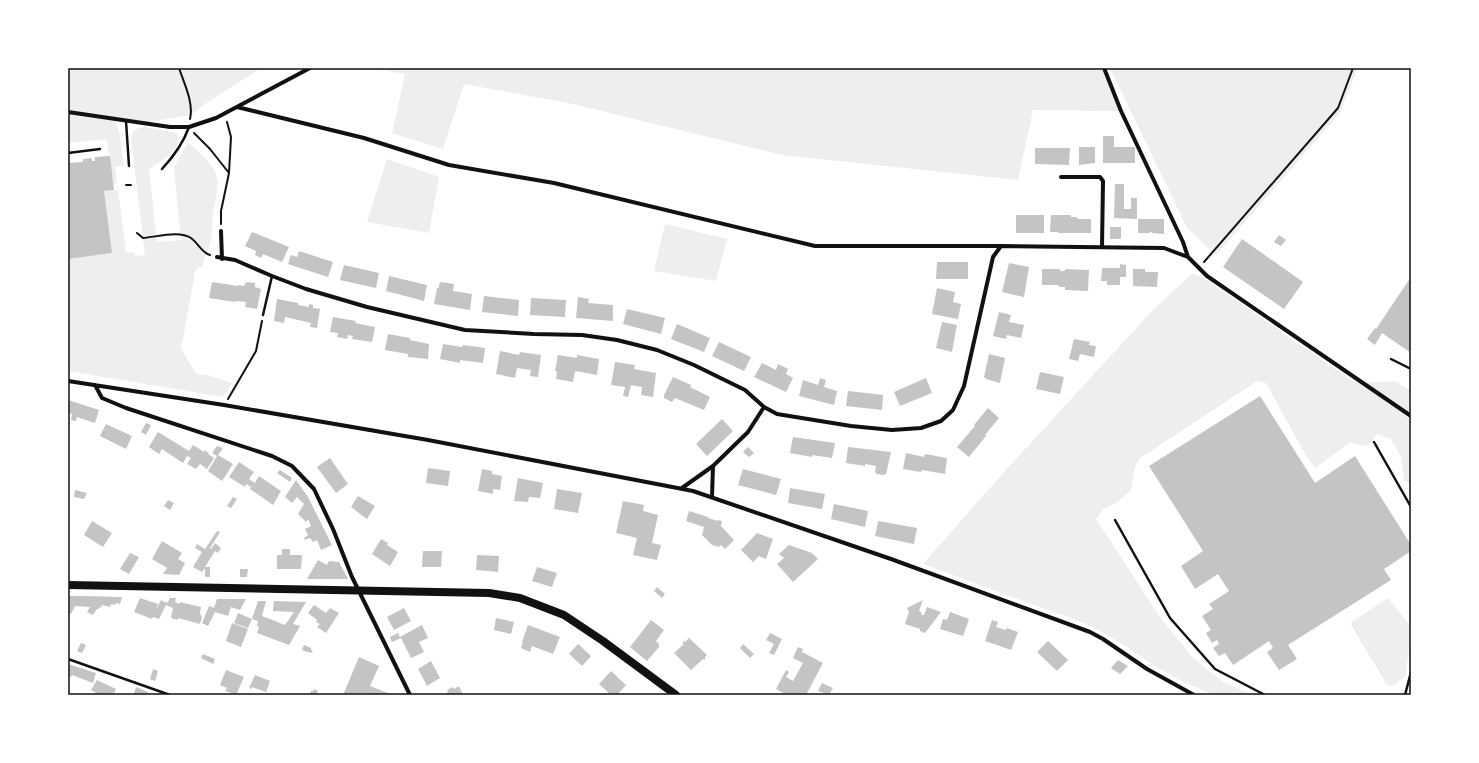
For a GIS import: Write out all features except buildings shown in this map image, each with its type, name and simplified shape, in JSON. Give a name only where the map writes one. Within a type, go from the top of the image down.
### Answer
[{"type":"main road","points":[[68,585],[489,593],[520,598],[564,615],[676,695]]},
{"type":"street","points":[[68,112],[170,127],[189,127],[216,118],[310,68]]},
{"type":"street","points":[[1104,68],[1121,110],[1183,242],[1188,257]]},
{"type":"street","points":[[237,107],[364,138],[449,165],[554,183],[815,246],[1164,248],[1188,257],[1207,276],[1411,416]]},
{"type":"street","points":[[1061,177],[1100,178],[1103,181],[1102,247]]},
{"type":"street","points":[[221,231],[222,259]]},
{"type":"street","points":[[217,257],[235,260],[306,289],[367,307],[465,330],[582,335],[618,340],[657,350],[694,366],[745,390],[764,408],[777,414],[851,426],[892,430],[921,428],[941,421],[953,410],[964,386],[993,257],[1001,246]]},
{"type":"street","points":[[68,381],[224,405],[428,440],[693,491],[891,559],[1090,632],[1103,639],[1147,669],[1194,695]]},
{"type":"street","points":[[95,385],[102,398],[126,408],[272,456],[292,466],[314,489],[333,529],[352,577],[360,590],[410,695]]},
{"type":"street","points":[[681,488],[713,466],[748,432],[764,408]]},
{"type":"street","points":[[712,497],[713,466]]},
{"type":"lane","points":[[126,120],[129,166]]},
{"type":"lane","points":[[162,169],[177,152],[189,127]]},
{"type":"lane","points":[[68,153],[100,149]]},
{"type":"lane","points":[[263,315],[272,276]]},
{"type":"lane","points":[[1392,359],[1411,369]]},
{"type":"lane","points":[[1374,442],[1411,506]]},
{"type":"lane","points":[[1115,520],[1170,618],[1215,669],[1265,695]]},
{"type":"lane","points":[[68,659],[170,695]]},
{"type":"lane","points":[[1405,695],[1411,672]]},
{"type":"path","points":[[179,68],[189,96],[191,114],[189,127],[210,149],[229,173]]},
{"type":"path","points":[[1200,268],[1338,108],[1353,68]]},
{"type":"path","points":[[221,231],[221,211],[229,173],[231,137],[227,122],[228,112]]},
{"type":"path","points":[[126,185],[131,185]]},
{"type":"path","points":[[137,233],[143,238],[181,234],[191,238],[206,254],[217,257]]},
{"type":"path","points":[[224,405],[256,351],[263,315]]},
{"type":"shaded area","points":[[68,68],[261,68],[205,104],[191,115],[143,123],[115,119],[120,136],[124,166],[115,167],[117,183],[113,184],[107,139],[68,143]]},
{"type":"shaded area","points":[[371,68],[1104,68],[1121,111],[1033,110],[1018,180],[782,155],[573,104],[464,84],[443,149],[392,133],[405,74]]},
{"type":"shaded area","points":[[1110,68],[1358,68],[1340,113],[1216,255],[1187,228]]},
{"type":"shaded area","points":[[145,127],[177,133],[178,139],[174,150],[149,170],[157,242],[181,240],[174,168],[181,154],[189,143],[207,160],[215,171],[218,183],[211,240],[202,267],[198,267],[195,272],[183,339],[180,347],[196,374],[207,375],[232,383],[223,397],[68,371],[68,259],[112,253],[104,191],[118,190],[126,253],[135,252],[135,256],[145,255],[131,139],[132,133],[135,130]]},
{"type":"shaded area","points":[[387,159],[439,177],[429,233],[367,222]]},
{"type":"shaded area","points":[[665,224],[727,239],[716,281],[654,271]]},
{"type":"shaded area","points":[[1193,274],[1204,278],[1355,383],[1395,381],[1411,391],[1411,487],[1410,483],[1404,481],[1401,457],[1391,439],[1377,434],[1369,445],[1362,446],[1351,442],[1315,468],[1305,454],[1266,383],[1257,381],[1139,459],[1135,467],[1131,490],[1116,503],[1103,509],[1096,519],[1160,617],[1193,658],[1223,682],[1252,695],[1214,695],[1181,681],[1089,625],[923,564],[1004,472],[1150,313]]},
{"type":"shaded area","points":[[1388,598],[1411,627],[1405,677],[1392,686],[1387,685],[1351,625],[1356,619]]}]
